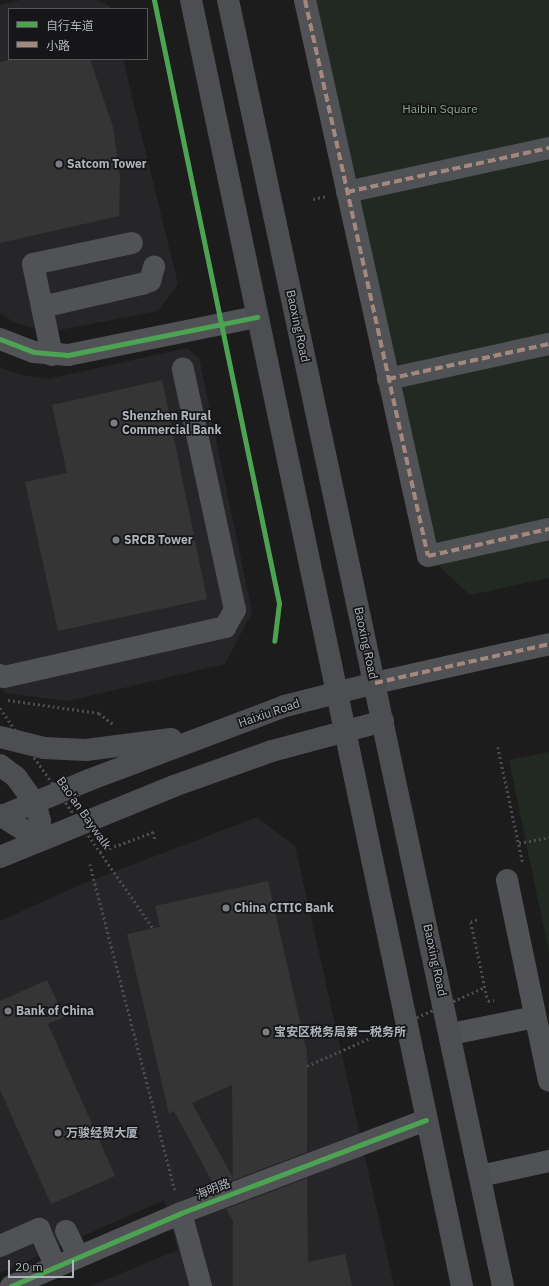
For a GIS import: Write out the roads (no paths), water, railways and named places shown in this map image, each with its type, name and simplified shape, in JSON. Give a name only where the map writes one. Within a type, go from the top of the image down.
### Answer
[{"type":"main road","points":[[191,0],[462,1286]]},
{"type":"main road","name":"Baoxing Road","points":[[228,0],[504,1286]]},
{"type":"main road","name":"Haixiu Road","points":[[1,816],[285,706],[375,683]]},
{"type":"main road","points":[[0,857],[174,786],[293,744],[383,721]]},
{"type":"main road","points":[[0,736],[44,748],[86,750],[218,732]]},
{"type":"main road","points":[[0,765],[16,777],[35,803],[40,820],[39,840]]},
{"type":"main road","points":[[1,816],[39,840]]},
{"type":"street","points":[[305,0],[428,556],[549,530]]},
{"type":"street","points":[[347,192],[549,148]]},
{"type":"street","points":[[52,355],[33,264],[132,243]]},
{"type":"street","points":[[42,307],[142,284],[150,280],[154,268]]},
{"type":"street","points":[[0,339],[34,352],[52,355],[88,353],[257,316]]},
{"type":"street","points":[[388,379],[549,344]]},
{"type":"street","points":[[0,675],[4,678],[224,627],[235,610],[183,369]]},
{"type":"street","name":"Haixiu Road","points":[[375,683],[549,644]]},
{"type":"street","points":[[507,880],[549,1081]]},
{"type":"street","points":[[450,1034],[535,1016]]},
{"type":"street","name":"海明路","points":[[11,1286],[55,1265],[182,1212],[426,1120]]},
{"type":"street","points":[[480,1176],[549,1161]]},
{"type":"street","points":[[182,1212],[201,1286]]},
{"type":"street","points":[[0,1246],[39,1229],[55,1265]]},
{"type":"street","points":[[66,1231],[78,1256]]},
{"type":"place","name":"Satcom Tower","points":[[59,164]]},
{"type":"place","name":"Shenzhen Rural Commercial Bank","points":[[114,423]]},
{"type":"place","name":"SRCB Tower","points":[[116,540]]},
{"type":"place","name":"China CITIC Bank","points":[[226,908]]},
{"type":"place","name":"Bank of China","points":[[8,1011]]},
{"type":"place","name":"宝安区税务局第一税务所","points":[[266,1032]]},
{"type":"place","name":"万骏经贸大厦","points":[[58,1133]]},
{"type":"park label","name":"Haibin Square","points":[[440,109]]}]
